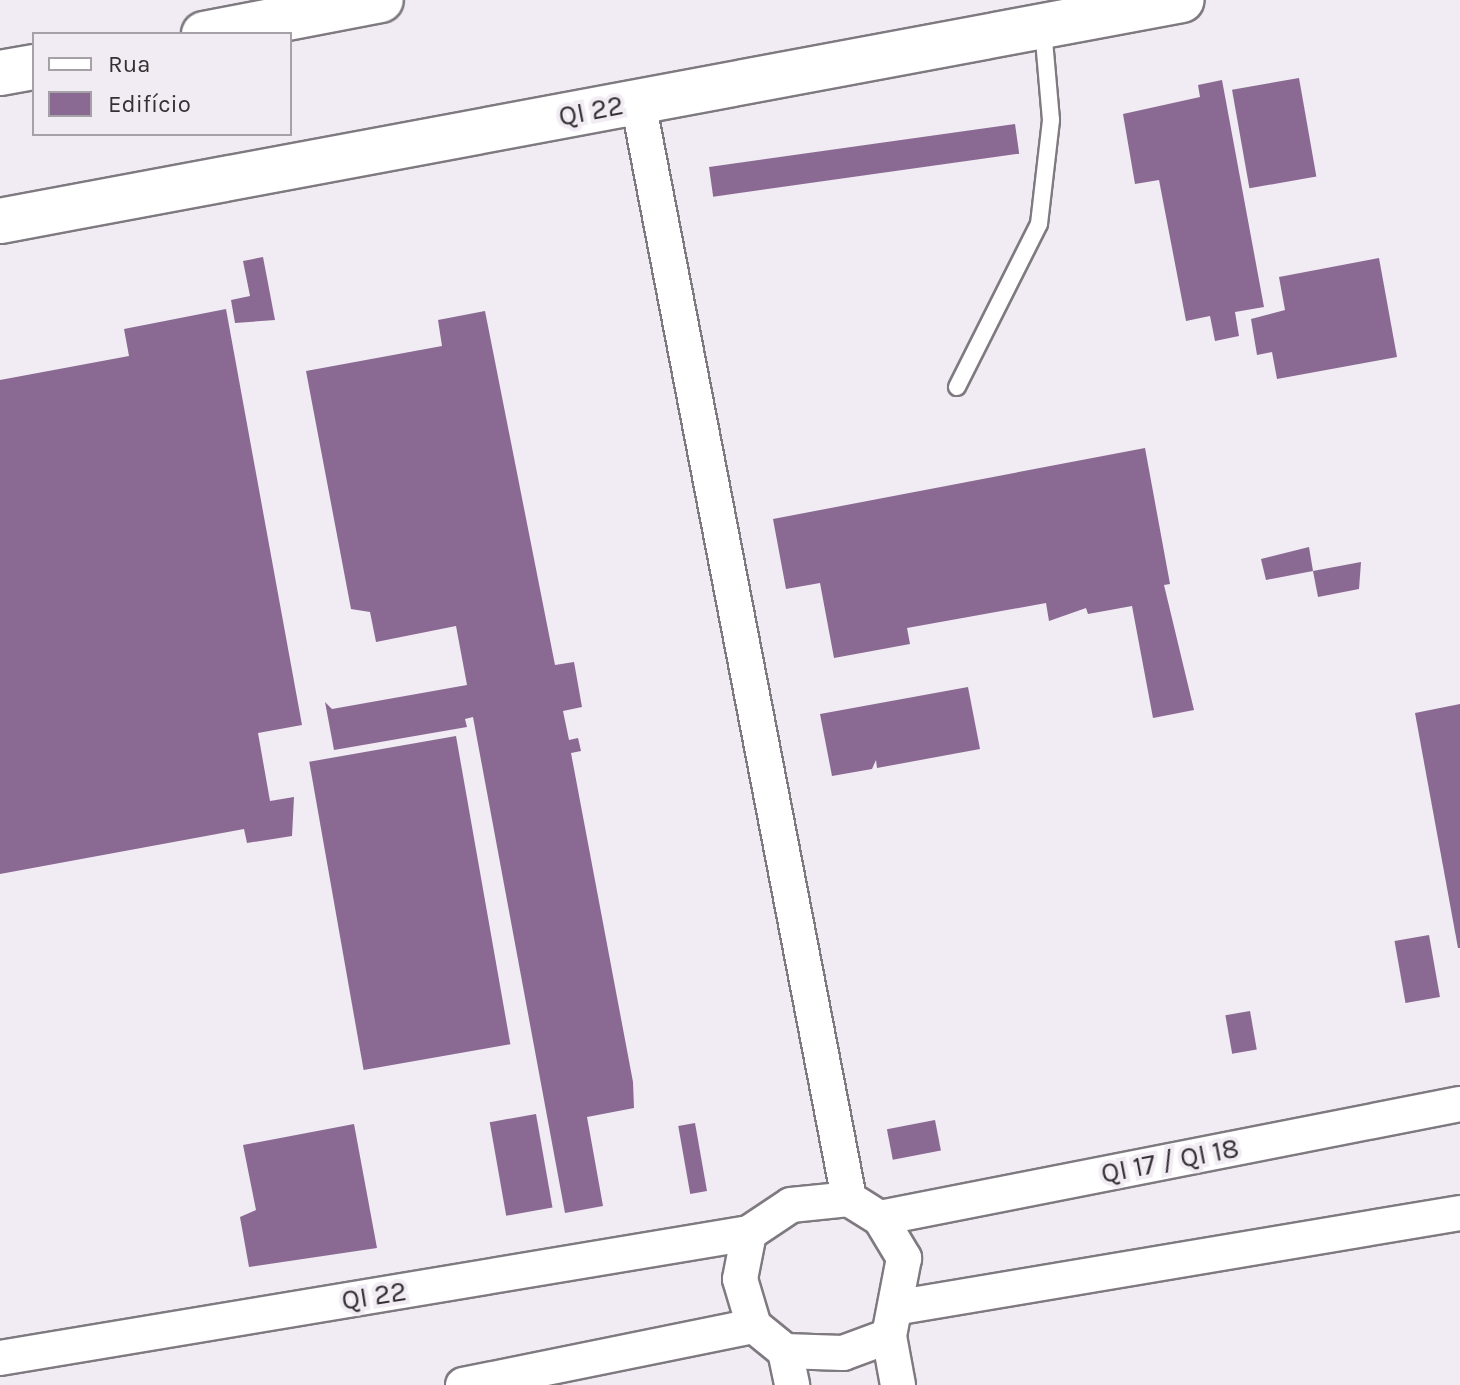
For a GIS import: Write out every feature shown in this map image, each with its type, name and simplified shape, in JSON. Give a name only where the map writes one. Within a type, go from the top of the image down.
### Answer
[{"type":"street","points":[[214,32],[381,0]]},
{"type":"street","name":"QI 22","points":[[0,221],[1182,0]]},
{"type":"street","points":[[0,73],[32,67]]},
{"type":"street","points":[[638,102],[849,1199]]},
{"type":"street","name":"QI 17 / QI 18","points":[[880,1218],[1460,1104]]},
{"type":"street","points":[[898,1385],[895,1321],[904,1258],[880,1218],[849,1199],[791,1205],[749,1233],[740,1279],[754,1326],[785,1351],[843,1353],[895,1321],[1460,1213]]},
{"type":"street","name":"QI 22","points":[[0,1358],[749,1233]]},
{"type":"street","points":[[463,1385],[754,1326]]},
{"type":"street","points":[[785,1351],[792,1385]]},
{"type":"lane","points":[[957,387],[1039,224],[1051,120],[1043,26]]},
{"type":"building","points":[[1299,78],[1316,176],[1249,188],[1232,90]]},
{"type":"building","points":[[1222,80],[1264,307],[1235,312],[1239,336],[1215,341],[1210,316],[1186,321],[1159,180],[1135,184],[1123,114],[1200,97],[1198,85]]},
{"type":"building","points":[[1015,124],[1019,154],[713,197],[709,167]]},
{"type":"building","points":[[263,257],[275,320],[235,323],[231,300],[250,296],[243,261]]},
{"type":"building","points":[[1379,258],[1397,357],[1277,379],[1272,352],[1257,355],[1251,319],[1285,310],[1279,277]]},
{"type":"building","points":[[226,309],[302,725],[258,733],[270,801],[294,797],[292,836],[247,843],[244,829],[0,874],[0,380],[129,356],[124,329]]},
{"type":"building","points":[[485,311],[555,665],[574,662],[582,707],[563,711],[569,740],[578,738],[581,751],[571,753],[633,1082],[634,1108],[587,1117],[603,1206],[565,1213],[473,717],[465,719],[467,727],[334,750],[325,702],[332,709],[467,685],[456,626],[376,642],[370,612],[351,609],[306,371],[442,346],[438,320]]},
{"type":"building","points":[[1145,448],[1170,584],[1164,585],[1194,710],[1153,718],[1132,606],[1088,614],[1086,608],[1049,621],[1046,603],[907,628],[910,644],[834,658],[820,583],[786,589],[773,519]]},
{"type":"building","points":[[1309,547],[1313,571],[1266,580],[1261,559]]},
{"type":"building","points":[[1361,562],[1359,589],[1318,597],[1313,571]]},
{"type":"building","points":[[968,687],[980,749],[877,768],[876,760],[872,769],[832,776],[820,714]]},
{"type":"building","points":[[1460,704],[1460,948],[1458,948],[1415,713]]},
{"type":"building","points":[[456,736],[510,1044],[364,1070],[309,762]]},
{"type":"building","points":[[1429,935],[1440,997],[1405,1003],[1395,941]]},
{"type":"building","points":[[1250,1011],[1257,1049],[1232,1054],[1225,1015]]},
{"type":"building","points":[[536,1114],[552,1208],[506,1216],[490,1122]]},
{"type":"building","points":[[935,1120],[941,1150],[893,1160],[887,1129]]},
{"type":"building","points":[[695,1123],[707,1191],[690,1194],[678,1126]]},
{"type":"building","points":[[354,1124],[377,1248],[249,1267],[240,1217],[256,1210],[243,1145]]}]
